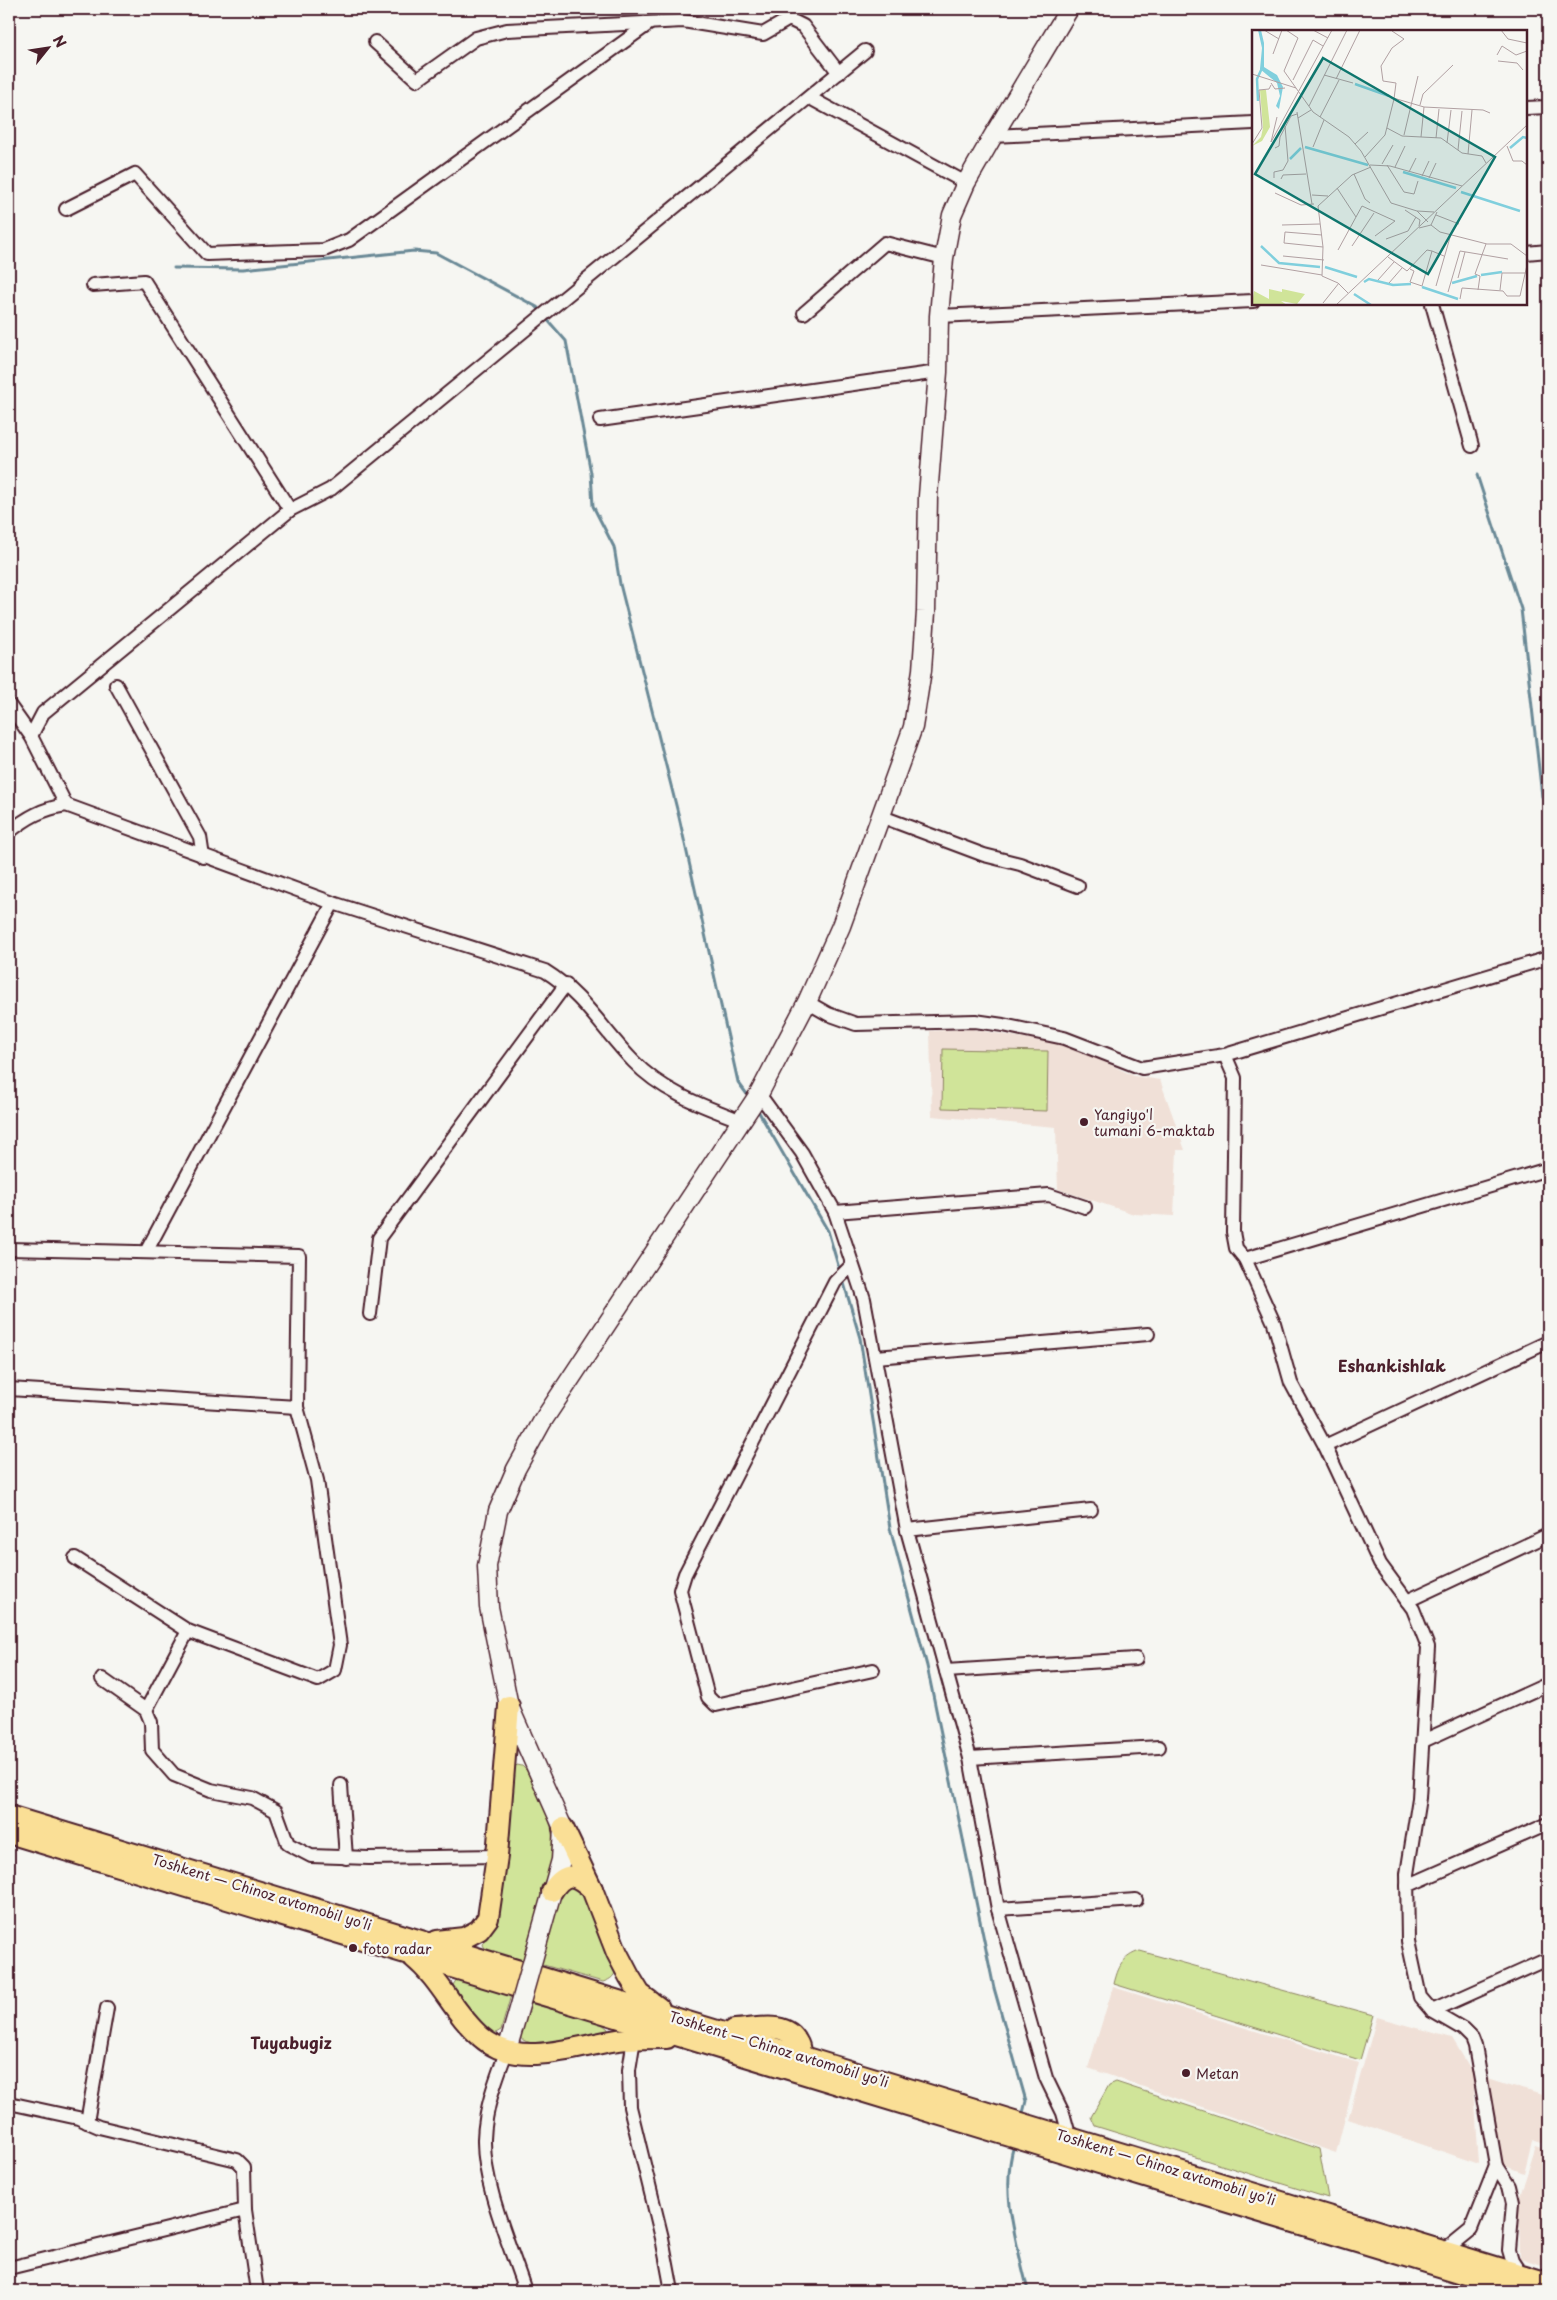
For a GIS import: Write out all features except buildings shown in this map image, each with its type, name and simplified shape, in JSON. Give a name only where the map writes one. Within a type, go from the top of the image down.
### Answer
[{"type":"highway","points":[[509,1706],[497,1856],[490,1909],[485,1924],[464,1938],[417,1948],[429,1970],[475,2032],[491,2044],[507,2050],[533,2054],[634,2039],[689,2038]]},
{"type":"highway","name":"Toshkent — Chinoz avtomobil yoʻli","points":[[9,1816],[689,2038],[794,2062],[1000,2124],[1058,2139],[1444,2251],[1522,2283]]},
{"type":"highway","points":[[563,1828],[592,1889],[617,1953],[640,1994],[671,2016]]},
{"type":"highway","name":"Toshkent — Chinoz avtomobil yoʻli","points":[[9,1833],[320,1918]]},
{"type":"highway","points":[[552,1891],[560,1879],[567,1877],[582,1880],[592,1889]]},
{"type":"highway","name":"Toshkent — Chinoz avtomobil yoʻli","points":[[417,1948],[718,2030],[779,2028],[795,2038],[799,2047],[794,2062]]},
{"type":"highway","name":"Toshkent — Chinoz avtomobil yoʻli","points":[[1058,2139],[1522,2283],[1548,2283]]},
{"type":"main road","points":[[507,2050],[561,1860],[563,1828],[509,1706],[493,1632],[487,1582],[492,1530],[506,1490],[542,1422],[759,1094],[807,1002],[840,926],[914,727],[922,670],[926,612],[928,496],[938,372],[939,316],[944,258],[952,215],[966,183],[1069,9]]},
{"type":"street","points":[[375,42],[416,80],[476,38],[508,30],[683,21],[763,34],[789,19],[803,26],[839,73]]},
{"type":"street","points":[[66,209],[135,174],[207,254],[324,250],[349,240],[650,23]]},
{"type":"street","points":[[31,736],[43,713],[290,510],[331,488],[866,51]]},
{"type":"street","points":[[810,98],[966,183]]},
{"type":"street","points":[[1527,108],[1548,106]]},
{"type":"street","points":[[993,136],[1252,123]]},
{"type":"street","points":[[804,313],[885,243],[944,258]]},
{"type":"street","points":[[1527,253],[1548,251]]},
{"type":"street","points":[[94,285],[144,281],[290,510]]},
{"type":"street","points":[[939,316],[1252,301]]},
{"type":"street","points":[[1432,305],[1472,446]]},
{"type":"street","points":[[600,420],[938,372]]},
{"type":"street","points":[[116,685],[200,837],[203,857]]},
{"type":"street","points":[[9,705],[31,736],[66,806]]},
{"type":"street","points":[[9,832],[30,815],[44,809],[66,806],[333,903],[545,971],[566,984],[633,1061],[660,1085],[703,1106],[745,1116]]},
{"type":"street","points":[[880,816],[984,855],[1020,864],[1078,886]]},
{"type":"street","points":[[146,1252],[333,903]]},
{"type":"street","points":[[807,1002],[828,1014],[856,1024],[975,1020],[1003,1024],[1064,1038],[1142,1068],[1225,1055],[1548,958]]},
{"type":"street","points":[[370,1314],[380,1238],[566,984]]},
{"type":"street","points":[[1225,1055],[1235,1078],[1233,1232],[1236,1248],[1245,1259],[1274,1322],[1291,1383],[1325,1446],[1380,1564],[1413,1609],[1428,1647],[1419,1798],[1407,1874],[1408,1941],[1420,1997],[1432,2011],[1463,2029],[1472,2038],[1496,2166],[1509,2186],[1511,2194],[1513,2224],[1509,2250],[1522,2283]]},
{"type":"street","points":[[759,1094],[802,1152],[835,1212],[864,1299],[907,1530],[970,1758],[998,1909],[1046,2078],[1063,2113],[1058,2139]]},
{"type":"street","points":[[1245,1259],[1548,1169]]},
{"type":"street","points":[[835,1212],[1048,1195],[1085,1207]]},
{"type":"street","points":[[9,1249],[299,1256],[297,1407],[317,1480],[340,1645],[335,1670],[318,1680],[188,1631],[75,1558]]},
{"type":"street","points":[[852,1264],[835,1282],[685,1574],[680,1590],[708,1697],[716,1705],[873,1670]]},
{"type":"street","points":[[876,1357],[1148,1334]]},
{"type":"street","points":[[1325,1446],[1548,1342]]},
{"type":"street","points":[[9,1389],[297,1407]]},
{"type":"street","points":[[907,1530],[1091,1510]]},
{"type":"street","points":[[1407,1601],[1548,1535]]},
{"type":"street","points":[[146,1710],[188,1631]]},
{"type":"street","points":[[946,1671],[1136,1659]]},
{"type":"street","points":[[102,1679],[146,1710],[151,1722],[152,1750],[174,1776],[212,1790],[252,1798],[276,1811],[288,1844],[311,1856],[346,1858],[497,1856]]},
{"type":"street","points":[[1423,1740],[1548,1684]]},
{"type":"street","points":[[970,1758],[1159,1747]]},
{"type":"street","points":[[341,1786],[346,1858]]},
{"type":"street","points":[[1407,1886],[1548,1824]]},
{"type":"street","points":[[998,1909],[1136,1900]]},
{"type":"street","points":[[1432,2011],[1548,1959]]},
{"type":"street","points":[[87,2122],[107,2008]]},
{"type":"street","points":[[634,2039],[629,2070],[630,2107],[662,2238],[672,2291]]},
{"type":"street","points":[[507,2050],[488,2107],[485,2153],[489,2181],[525,2291]]},
{"type":"street","points":[[9,2103],[78,2118],[99,2127],[237,2160],[244,2167],[245,2210],[258,2291]]},
{"type":"street","points":[[1444,2251],[1471,2229],[1496,2166]]},
{"type":"street","points":[[9,2268],[245,2210]]},
{"type":"shaded area","name":"Yangiyo'l tumani 6-maktab","points":[[972,1029],[1071,1046],[1134,1076],[1160,1080],[1185,1150],[1177,1150],[1174,1216],[1134,1214],[1058,1189],[1056,1127],[932,1116],[930,1031]]},
{"type":"shaded area","points":[[1113,1987],[1359,2063],[1336,2153],[1088,2068]]},
{"type":"shaded area","points":[[1377,2017],[1452,2038],[1473,2073],[1479,2164],[1348,2119]]},
{"type":"shaded area","points":[[1488,2078],[1548,2097],[1548,2146],[1532,2141],[1524,2173],[1497,2163]]},
{"type":"shaded area","points":[[1536,2146],[1548,2150],[1548,2267],[1520,2258],[1519,2199]]},
{"type":"green space","points":[[943,1049],[1048,1051],[1047,1111],[942,1108]]},
{"type":"green space","points":[[517,1765],[522,1766],[527,1771],[542,1801],[549,1820],[552,1836],[550,1872],[523,1962],[487,1951],[483,1945],[500,1910],[512,1770]]},
{"type":"green space","points":[[569,1886],[583,1886],[617,1966],[614,1975],[606,1981],[603,1982],[540,1964],[560,1894]]},
{"type":"green space","points":[[1140,1951],[1373,2015],[1360,2060],[1114,1984],[1117,1972],[1125,1959]]},
{"type":"green space","points":[[457,1979],[511,1995],[501,2030],[494,2034],[488,2033],[456,1993],[453,1985]]},
{"type":"green space","points":[[529,2003],[601,2023],[608,2029],[608,2033],[549,2044],[527,2042],[519,2037]]},
{"type":"green space","points":[[1116,2082],[1319,2149],[1328,2198],[1095,2126],[1091,2117],[1109,2085]]},
{"type":"waterway","points":[[174,268],[243,269],[414,251],[436,253],[537,307],[541,312]]},
{"type":"waterway","points":[[545,317],[566,341],[591,473],[593,506],[614,547],[620,584],[679,817],[738,1082],[749,1097]]},
{"type":"waterway","points":[[1477,475],[1521,609],[1542,796],[1548,808]]},
{"type":"waterway","points":[[757,1109],[828,1231],[840,1272]]},
{"type":"waterway","points":[[843,1280],[860,1338],[890,1528],[927,1666],[994,1988],[1026,2101],[1022,2117]]},
{"type":"waterway","points":[[1014,2145],[1010,2163],[1009,2199],[1015,2237],[1028,2291]]},
{"type":"place","name":"Yangiyo'l tumani 6-maktab","points":[[1084,1122]]},
{"type":"place","name":"foto radar","points":[[353,1948]]},
{"type":"place","name":"Metan","points":[[1186,2073]]},
{"type":"district","name":"Eshankishlak","points":[[1392,1365]]},
{"type":"district","name":"Tuyabugiz","points":[[291,2042]]}]
